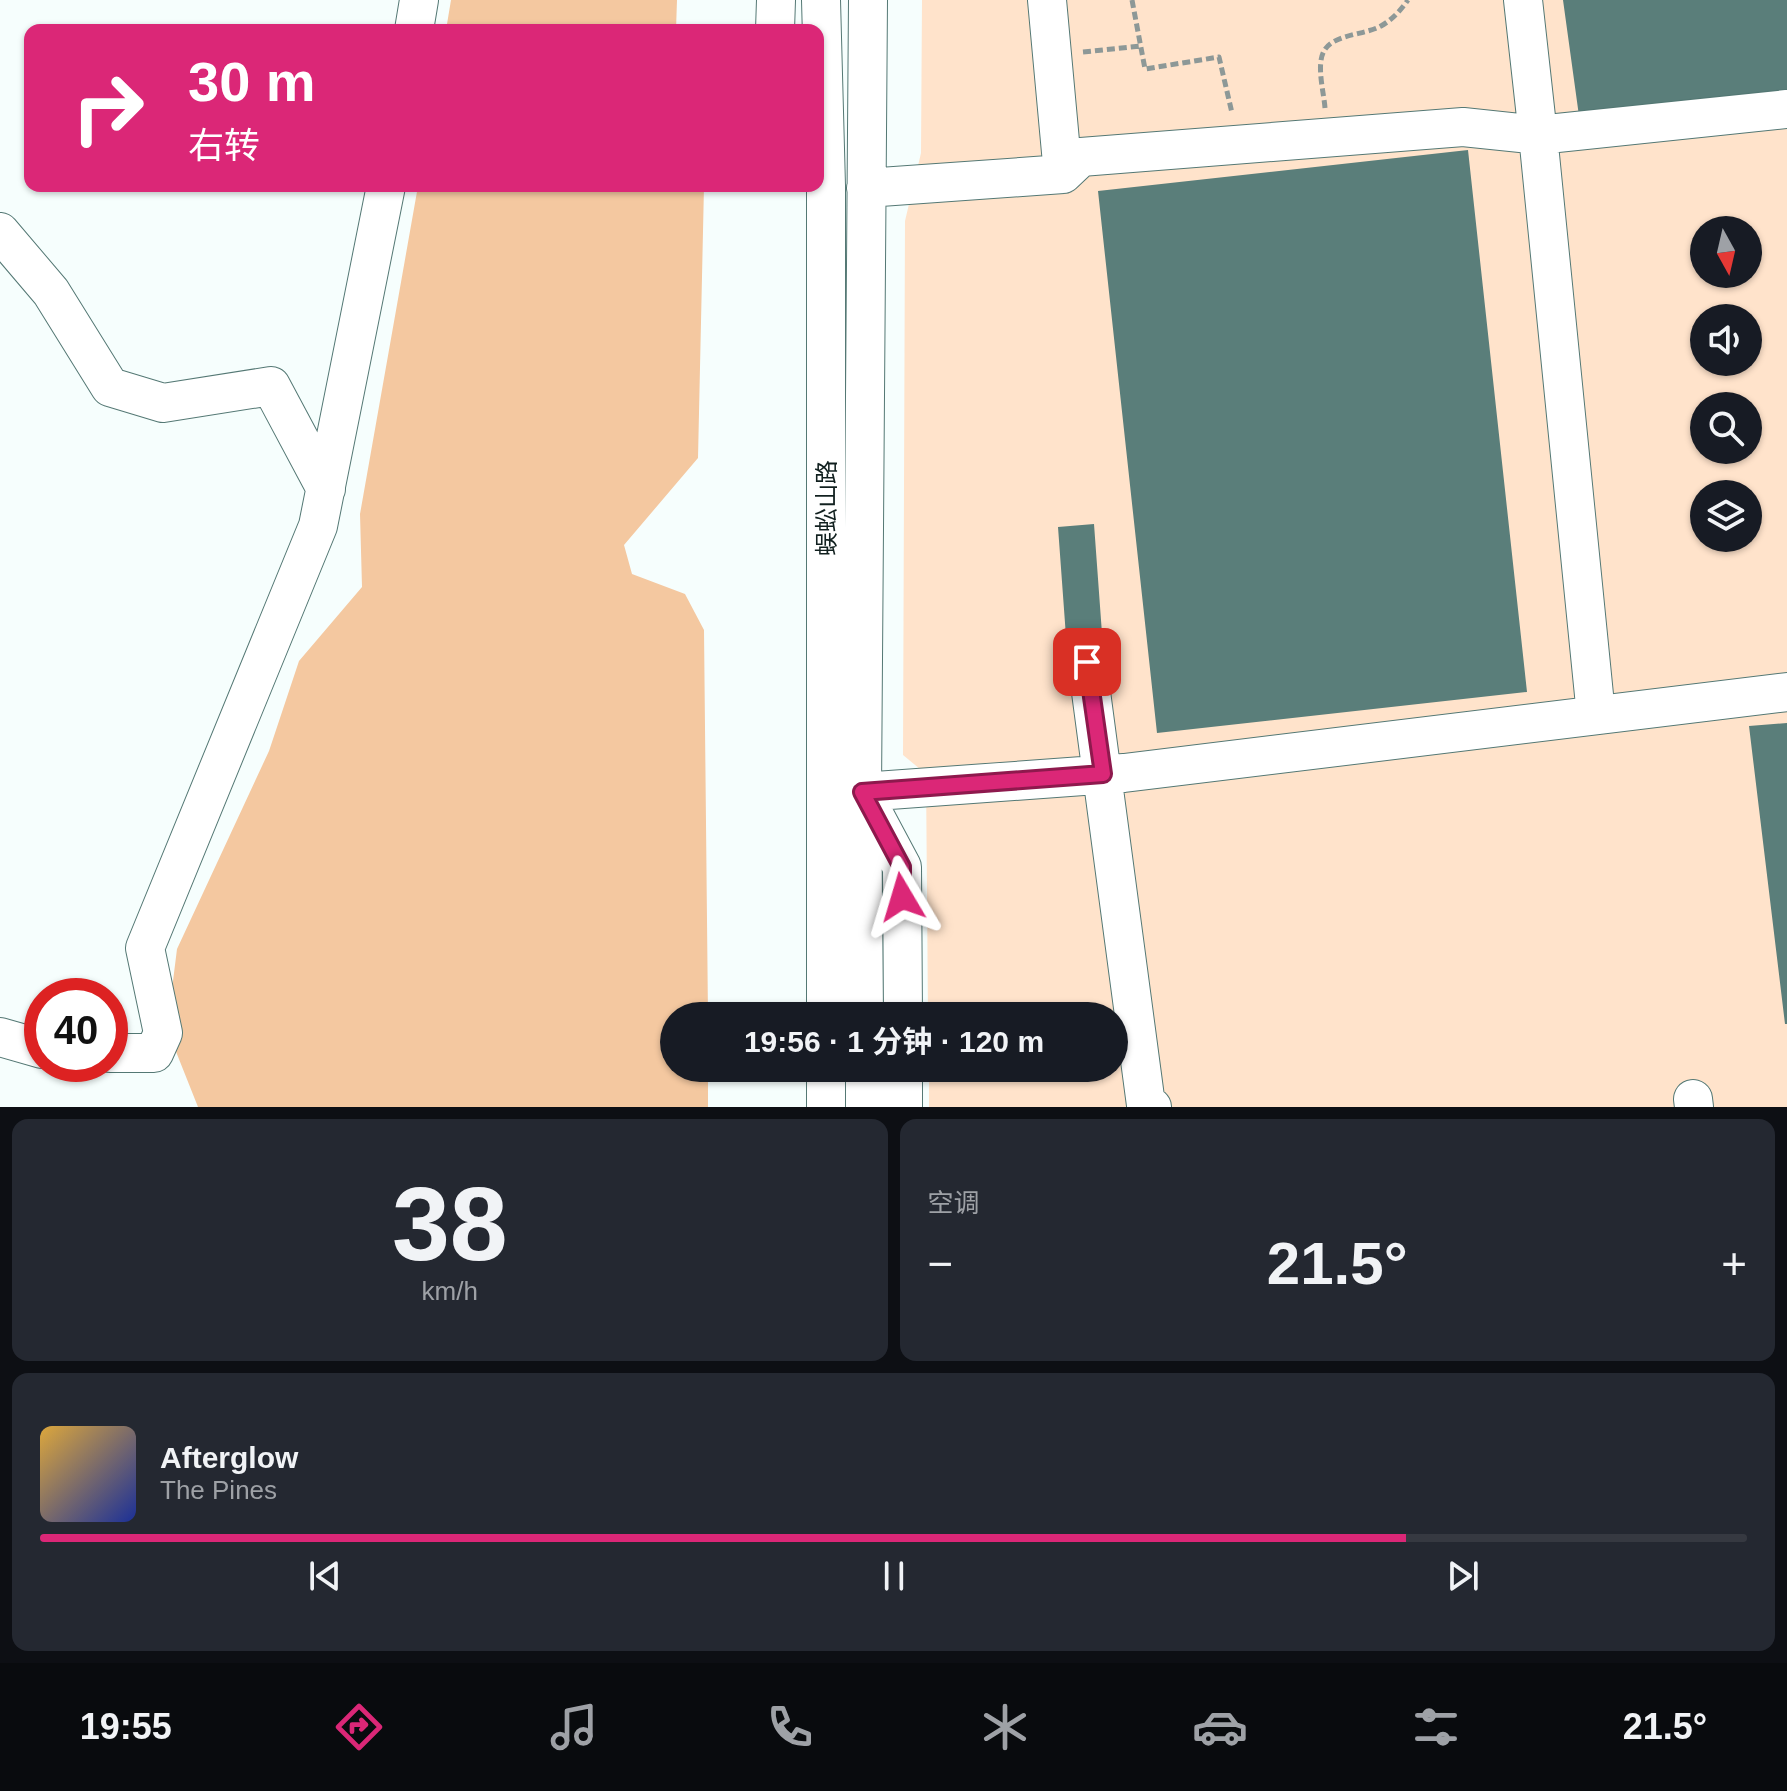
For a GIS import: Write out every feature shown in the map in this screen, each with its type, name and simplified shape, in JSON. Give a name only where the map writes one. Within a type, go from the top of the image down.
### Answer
[{"type":"street","points":[[415,24],[419,0]]},
{"type":"street","points":[[775,24],[776,0]]},
{"type":"street","name":"蜈蚣山路","points":[[821,0],[822,24]]},
{"type":"street","name":"蜈蚣山路","points":[[864,1002],[862,792],[868,0]]},
{"type":"street","points":[[1047,0],[1063,174]]},
{"type":"street","points":[[1523,0],[1596,715]]},
{"type":"street","points":[[866,188],[1063,174],[1081,157],[1236,143],[1463,127],[1538,135],[1787,109]]},
{"type":"street","name":"蜈蚣山路","points":[[824,112],[826,1002]]},
{"type":"street","points":[[128,1053],[154,1053],[163,1033],[145,948],[318,526],[385,192]]},
{"type":"street","points":[[800,192],[800,1002]]},
{"type":"street","points":[[0,232],[51,292],[110,387],[163,403],[271,386],[326,489]]},
{"type":"street","points":[[1087,662],[1114,774],[1146,1105],[1152,1107]]},
{"type":"street","points":[[903,1002],[902,867],[862,792],[1114,774],[1787,692]]},
{"type":"street","points":[[0,1037],[24,1044]]},
{"type":"street","points":[[800,1082],[800,1107]]},
{"type":"street","points":[[826,1082],[826,1107]]},
{"type":"street","points":[[865,1082],[865,1107]]},
{"type":"street","points":[[903,1082],[903,1107]]},
{"type":"path","points":[[1132,0],[1145,69],[1219,57],[1236,143]]},
{"type":"path","points":[[1328,137],[1321,61],[1324,50],[1336,41],[1379,28],[1398,14],[1408,0]]},
{"type":"path","points":[[1052,55],[1141,46]]},
{"type":"shaded area","points":[[451,0],[677,0],[676,24],[447,24]]},
{"type":"shaded area","points":[[922,0],[1787,0],[1787,1107],[929,1107],[929,1082],[1128,1082],[1128,1002],[928,1002],[926,774],[903,755],[905,221],[921,153]]},
{"type":"shaded area","points":[[417,192],[704,192],[698,458],[624,545],[632,574],[685,594],[704,630],[708,1002],[660,1002],[660,1082],[708,1082],[708,1107],[198,1107],[167,1029],[177,949],[269,751],[299,661],[362,587],[360,514]]},
{"type":"building","points":[[1563,0],[1787,0],[1787,92],[1579,116]]},
{"type":"building","points":[[1468,150],[1527,692],[1157,733],[1098,191]]},
{"type":"building","points":[[1094,524],[1104,661],[1068,664],[1058,527]]},
{"type":"building","points":[[1787,723],[1787,1024],[1785,1024],[1749,726]]},
{"type":"route","points":[[902,897],[902,867],[862,792],[1103,774],[1087,662]]}]
